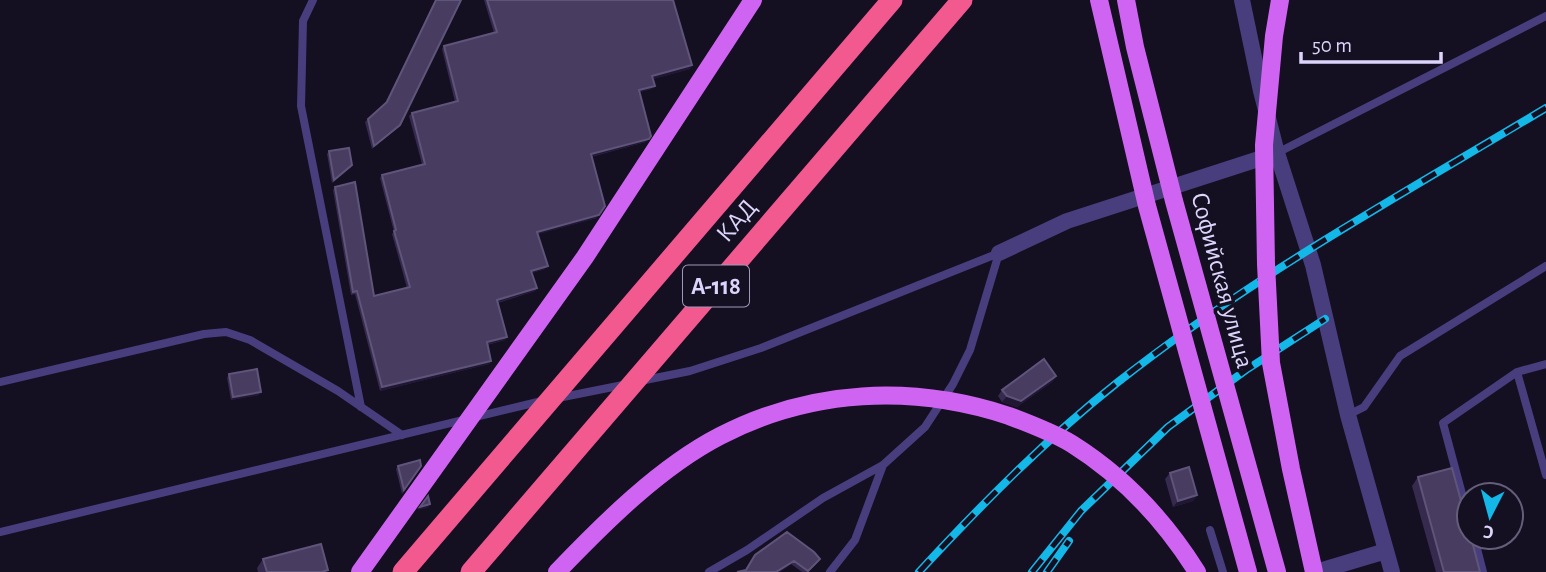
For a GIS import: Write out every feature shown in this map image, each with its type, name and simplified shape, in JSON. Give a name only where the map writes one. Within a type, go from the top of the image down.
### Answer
[{"type":"highway","name":"КАД","points":[[403,572],[892,0]]},
{"type":"highway","name":"КАД","points":[[471,572],[962,0]]},
{"type":"main road","points":[[360,572],[585,257],[753,0]]},
{"type":"main road","name":"Софийская улица","points":[[1099,0],[1147,206],[1248,572]]},
{"type":"main road","name":"Софийская улица","points":[[1126,0],[1135,47],[1174,201],[1278,572]]},
{"type":"main road","points":[[1280,0],[1264,145],[1270,363],[1315,572]]},
{"type":"main road","points":[[558,572],[591,537],[671,466],[720,436],[772,413],[832,399],[876,395],[926,397],[982,408],[1032,424],[1071,443],[1115,475],[1153,512],[1197,572]]},
{"type":"street","points":[[1242,0],[1277,153],[1312,265],[1348,415],[1392,572]]},
{"type":"street","points":[[999,253],[1066,221],[1277,153]]},
{"type":"street","points":[[1315,572],[1386,551]]},
{"type":"lane","points":[[313,0],[303,21],[301,106],[361,407]]},
{"type":"lane","points":[[1277,153],[1546,16]]},
{"type":"lane","points":[[0,532],[551,399],[690,371],[761,348],[999,253]]},
{"type":"lane","points":[[709,572],[747,550],[823,498],[883,465],[925,427],[953,384],[970,350],[999,253]]},
{"type":"lane","points":[[1348,415],[1364,407],[1400,356],[1546,266]]},
{"type":"lane","points":[[0,382],[204,334],[226,332],[250,340],[338,391],[402,435]]},
{"type":"lane","points":[[1459,481],[1443,423],[1517,372],[1546,364]]},
{"type":"lane","points":[[1517,372],[1546,475]]},
{"type":"lane","points":[[830,572],[855,540],[883,465]]},
{"type":"lane","points":[[1210,530],[1223,572]]},
{"type":"lane","points":[[1478,551],[1483,572]]},
{"type":"building","points":[[436,0],[461,0],[400,125],[374,146],[368,119],[387,102]]},
{"type":"building","points":[[487,0],[673,0],[692,65],[652,76],[655,86],[639,90],[651,136],[649,139],[591,154],[605,206],[599,215],[537,232],[548,266],[531,271],[537,288],[497,300],[507,337],[487,342],[491,361],[382,387],[357,291],[353,292],[335,187],[355,182],[374,296],[410,287],[382,175],[425,164],[412,113],[458,101],[444,46],[497,32]]},
{"type":"building","points":[[349,148],[352,165],[334,180],[329,151]]},
{"type":"building","points":[[1044,359],[1056,376],[1021,401],[1007,396],[1002,390]]},
{"type":"building","points":[[257,369],[261,392],[233,397],[229,374]]},
{"type":"building","points":[[420,460],[421,466],[404,490],[398,466]]},
{"type":"building","points":[[1189,467],[1197,495],[1178,501],[1170,473]]},
{"type":"building","points":[[1452,468],[1456,481],[1455,551],[1475,551],[1480,572],[1444,572],[1418,477]]},
{"type":"building","points":[[428,496],[430,504],[420,507]]},
{"type":"building","points":[[787,532],[820,559],[808,571],[794,561],[776,572],[737,572],[746,570],[755,555]]},
{"type":"building","points":[[321,544],[328,570],[267,572],[263,559]]},
{"type":"railway","points":[[919,572],[1040,449],[1118,382],[1169,344],[1328,238],[1546,108]]},
{"type":"railway","points":[[1032,572],[1081,511],[1168,427],[1246,370],[1325,319]]},
{"type":"railway","points":[[1047,572],[1069,541]]}]
